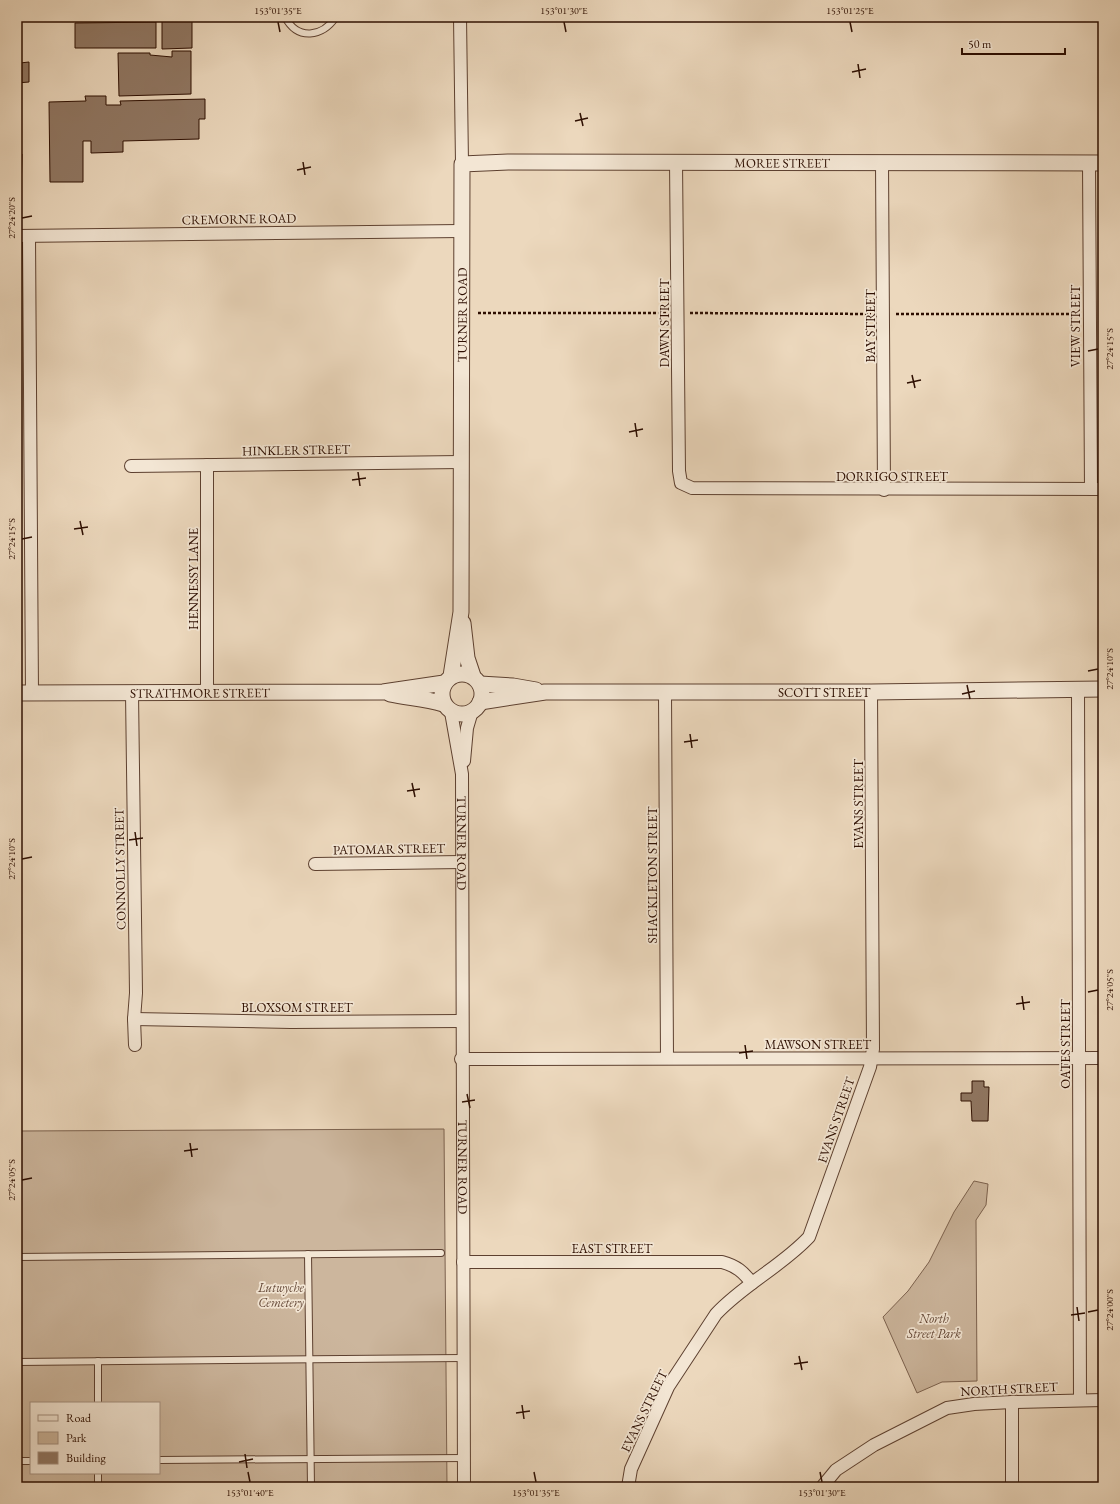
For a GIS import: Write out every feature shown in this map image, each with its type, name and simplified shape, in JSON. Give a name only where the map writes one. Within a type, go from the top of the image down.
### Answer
[{"type":"street","name":"TURNER ROAD","points":[[460,17],[462,164],[461,612],[467,658],[482,690],[467,728],[462,774],[461,1059],[464,1262],[464,1487]]},
{"type":"street","name":"MOREE STREET","points":[[462,164],[508,162],[1096,163]]},
{"type":"street","name":"DAWN STREET","points":[[676,162],[679,471],[681,483]]},
{"type":"street","name":"BAY STREET","points":[[882,162],[884,490]]},
{"type":"street","name":"VIEW STREET","points":[[1096,163],[1089,314],[1097,489]]},
{"type":"street","name":"CREMORNE ROAD","points":[[17,236],[461,231]]},
{"type":"street","points":[[29,236],[32,693]]},
{"type":"street","name":"HINKLER STREET","points":[[132,466],[461,462]]},
{"type":"street","name":"HENNESSY LANE","points":[[207,465],[207,693]]},
{"type":"street","name":"DORRIGO STREET","points":[[681,483],[692,488],[884,490],[1097,489]]},
{"type":"street","name":"TURNER ROAD","points":[[461,612],[448,680],[441,690],[447,708],[462,774]]},
{"type":"street","points":[[448,680],[462,673],[476,680]]},
{"type":"street","name":"STRATHMORE STREET","points":[[17,693],[383,692],[448,680]]},
{"type":"street","name":"SCOTT STREET","points":[[476,680],[545,692],[871,692],[1103,689]]},
{"type":"street","name":"OATES STREET","points":[[1078,689],[1080,1400]]},
{"type":"street","name":"STRATHMORE STREET","points":[[383,692],[410,698],[428,699],[447,708]]},
{"type":"street","name":"SCOTT STREET","points":[[476,707],[545,692]]},
{"type":"street","name":"SHACKLETON STREET","points":[[665,692],[667,1058]]},
{"type":"street","name":"EVANS STREET","points":[[628,1487],[631,1469],[668,1387],[716,1314],[726,1303],[789,1255],[809,1237],[872,1058],[871,692]]},
{"type":"street","name":"CONNOLLY STREET","points":[[132,693],[136,993],[134,1045]]},
{"type":"street","points":[[447,708],[462,714],[476,707]]},
{"type":"street","name":"PATOMAR STREET","points":[[315,864],[462,862]]},
{"type":"street","name":"BLOXSOM STREET","points":[[134,1019],[291,1022],[461,1021]]},
{"type":"street","name":"MAWSON STREET","points":[[461,1059],[1103,1058]]},
{"type":"street","name":"EAST STREET","points":[[464,1262],[722,1262],[733,1265],[741,1270],[752,1283]]},
{"type":"street","name":"NORTH STREET","points":[[822,1487],[829,1476],[849,1460],[937,1412],[958,1406],[1012,1402],[1103,1400]]},
{"type":"street","points":[[1012,1402],[1012,1487]]},
{"type":"lane","points":[[285,17],[295,29],[304,33],[314,34],[323,31],[336,17]]},
{"type":"lane","points":[[17,1257],[441,1253]]},
{"type":"lane","points":[[308,1254],[311,1487]]},
{"type":"lane","points":[[17,1362],[464,1358]]},
{"type":"lane","points":[[98,1361],[98,1402]]},
{"type":"lane","points":[[160,1460],[464,1458]]},
{"type":"lane","points":[[17,1461],[30,1461]]},
{"type":"lane","points":[[98,1474],[98,1487]]},
{"type":"path","points":[[478,313],[1089,314]]},
{"type":"green space","name":"Lutwyche Cemetery","points":[[444,1129],[447,1487],[17,1487],[17,1131]]},
{"type":"green space","name":"North Street Park","points":[[974,1181],[988,1184],[986,1205],[976,1220],[977,1381],[942,1382],[917,1393],[883,1317],[908,1291],[929,1262],[954,1212]]},
{"type":"building","points":[[162,17],[192,17],[192,48],[162,49]]},
{"type":"building","points":[[156,22],[156,48],[75,48],[75,23]]},
{"type":"building","points":[[17,45],[20,45],[20,63],[29,62],[29,82],[17,83]]},
{"type":"building","points":[[172,51],[191,51],[191,94],[119,96],[118,53],[150,53],[150,55],[172,57]]},
{"type":"building","points":[[85,96],[106,96],[106,105],[121,105],[120,101],[205,99],[205,119],[199,119],[199,139],[123,141],[123,152],[91,153],[91,141],[83,141],[83,182],[50,182],[49,102],[86,101]]},
{"type":"building","points":[[17,154],[22,154],[21,196],[17,196]]},
{"type":"building","points":[[972,1081],[984,1081],[984,1087],[989,1087],[988,1121],[972,1121],[971,1101],[961,1101],[961,1093],[972,1093]]}]
